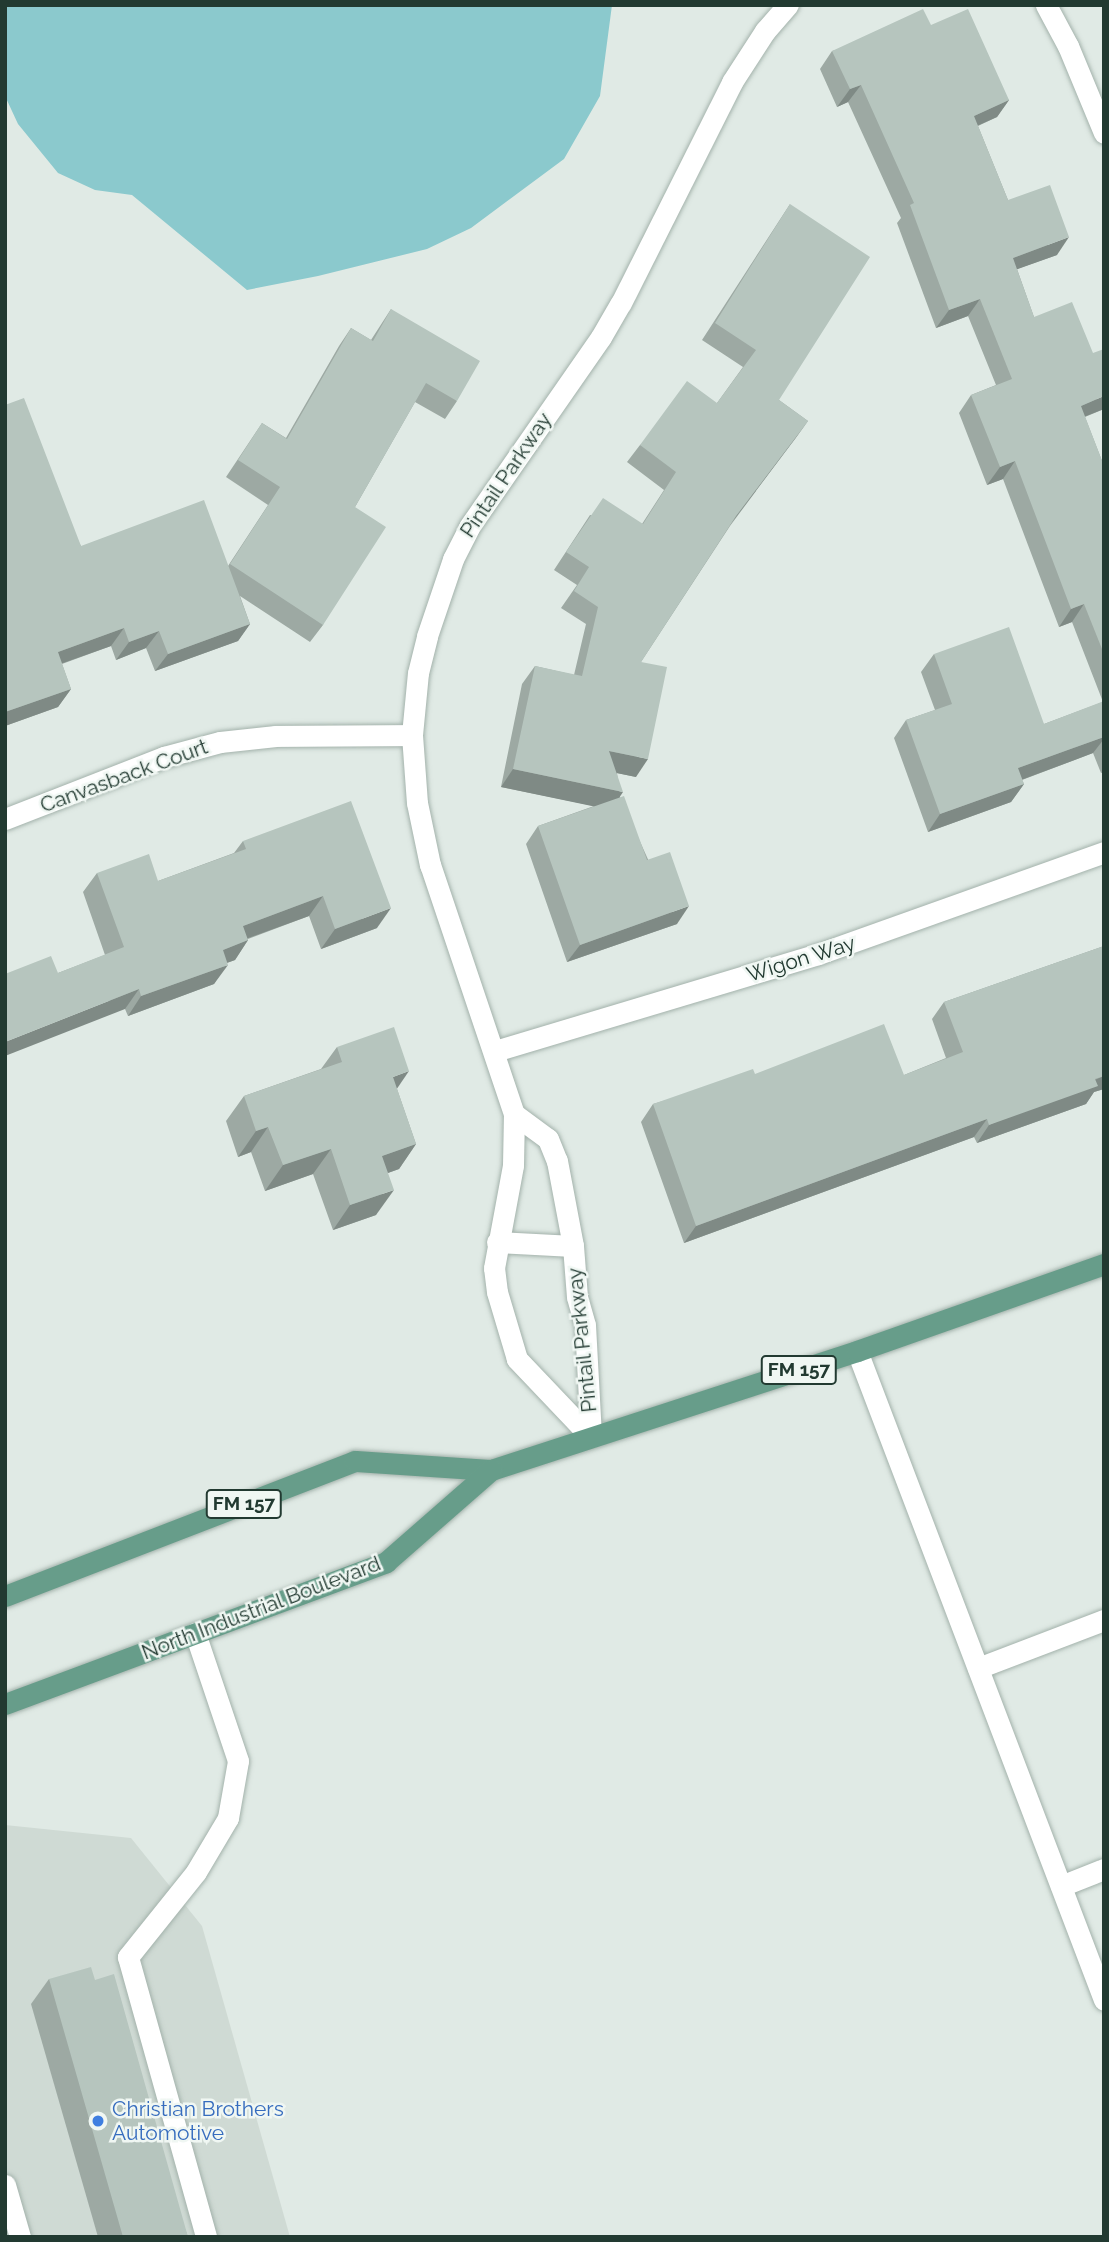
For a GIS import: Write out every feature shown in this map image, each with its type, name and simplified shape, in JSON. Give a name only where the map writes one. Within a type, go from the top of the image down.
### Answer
[{"type":"main road","name":"North Industrial Boulevard","points":[[5,1596],[355,1461],[491,1470],[857,1351],[1104,1264]]},
{"type":"main road","name":"North Industrial Boulevard","points":[[5,1704],[386,1562],[491,1470]]},
{"type":"street","name":"Pintail Parkway","points":[[591,1437],[517,1359],[497,1292],[494,1268],[513,1165],[514,1114],[495,1051],[430,865],[417,803],[412,735],[418,673],[427,636],[453,559],[468,527],[601,337],[621,303],[732,82],[765,32],[788,5]]},
{"type":"street","points":[[1046,5],[1068,46],[1104,133]]},
{"type":"street","name":"Canvasback Court","points":[[5,819],[164,757],[220,742],[276,736],[412,735]]},
{"type":"street","name":"Wigon Way","points":[[495,1051],[818,954],[1104,852]]},
{"type":"street","name":"Pintail Parkway","points":[[514,1114],[548,1139],[559,1171],[573,1246],[577,1297],[585,1325],[591,1437]]},
{"type":"street","points":[[497,1242],[573,1246]]},
{"type":"street","points":[[857,1351],[1104,2000]]},
{"type":"street","points":[[978,1668],[1104,1620]]},
{"type":"street","points":[[195,1633],[238,1761],[228,1818],[196,1872],[128,1957],[206,2237]]},
{"type":"street","points":[[1060,1886],[1104,1870]]},
{"type":"street","points":[[5,2185],[20,2237]]},
{"type":"shaded area","points":[[5,1825],[131,1838],[202,1926],[290,2237],[5,2237]]},
{"type":"water","points":[[5,5],[612,5],[600,96],[564,159],[471,228],[427,249],[318,276],[247,290],[132,195],[95,190],[58,173],[18,124],[5,96]]},
{"type":"building","points":[[923,9],[931,25],[968,9],[1009,100],[974,116],[1008,200],[1050,185],[1069,237],[1013,258],[1034,317],[1072,302],[1093,353],[1104,349],[1104,396],[1081,406],[1104,466],[1104,654],[1084,604],[1071,609],[1015,461],[1000,467],[971,395],[1012,379],[980,299],[949,310],[910,205],[914,203],[861,85],[850,89],[832,51]]},
{"type":"building","points":[[790,204],[870,257],[779,400],[808,421],[736,516],[641,662],[667,667],[648,759],[609,751],[623,792],[513,769],[535,666],[582,676],[598,607],[574,591],[589,567],[566,552],[603,498],[643,524],[676,472],[640,445],[687,381],[717,403],[756,350],[715,323]]},
{"type":"building","points":[[391,309],[480,361],[457,401],[426,383],[355,507],[386,527],[323,625],[230,564],[280,487],[238,460],[262,423],[287,439],[351,328],[373,341]]},
{"type":"building","points":[[24,398],[81,546],[204,500],[250,624],[168,654],[159,631],[129,642],[124,628],[58,652],[71,689],[5,712],[5,405]]},
{"type":"building","points":[[1009,627],[1044,724],[1104,701],[1104,737],[1018,768],[1024,784],[940,814],[906,720],[952,704],[934,654]]},
{"type":"building","points":[[624,796],[647,860],[670,852],[689,906],[580,945],[538,826]]},
{"type":"building","points":[[351,801],[391,908],[335,929],[323,896],[243,926],[248,940],[223,950],[228,965],[141,996],[139,989],[5,1042],[5,974],[51,956],[58,973],[124,947],[97,873],[149,854],[158,881],[246,849],[243,841]]},
{"type":"building","points":[[1104,946],[1104,1076],[1095,1079],[1098,1086],[989,1125],[987,1119],[696,1226],[653,1104],[753,1069],[755,1074],[884,1024],[904,1075],[963,1052],[944,1002]]},
{"type":"building","points":[[394,1027],[409,1071],[393,1077],[416,1144],[382,1156],[394,1190],[350,1205],[331,1149],[283,1165],[268,1127],[256,1131],[244,1096],[342,1062],[337,1047]]},
{"type":"building","points":[[91,1967],[95,1980],[114,1974],[188,2237],[123,2237],[49,1979]]},
{"type":"place","name":"Christian Brothers Automotive","points":[[98,2121]]}]
